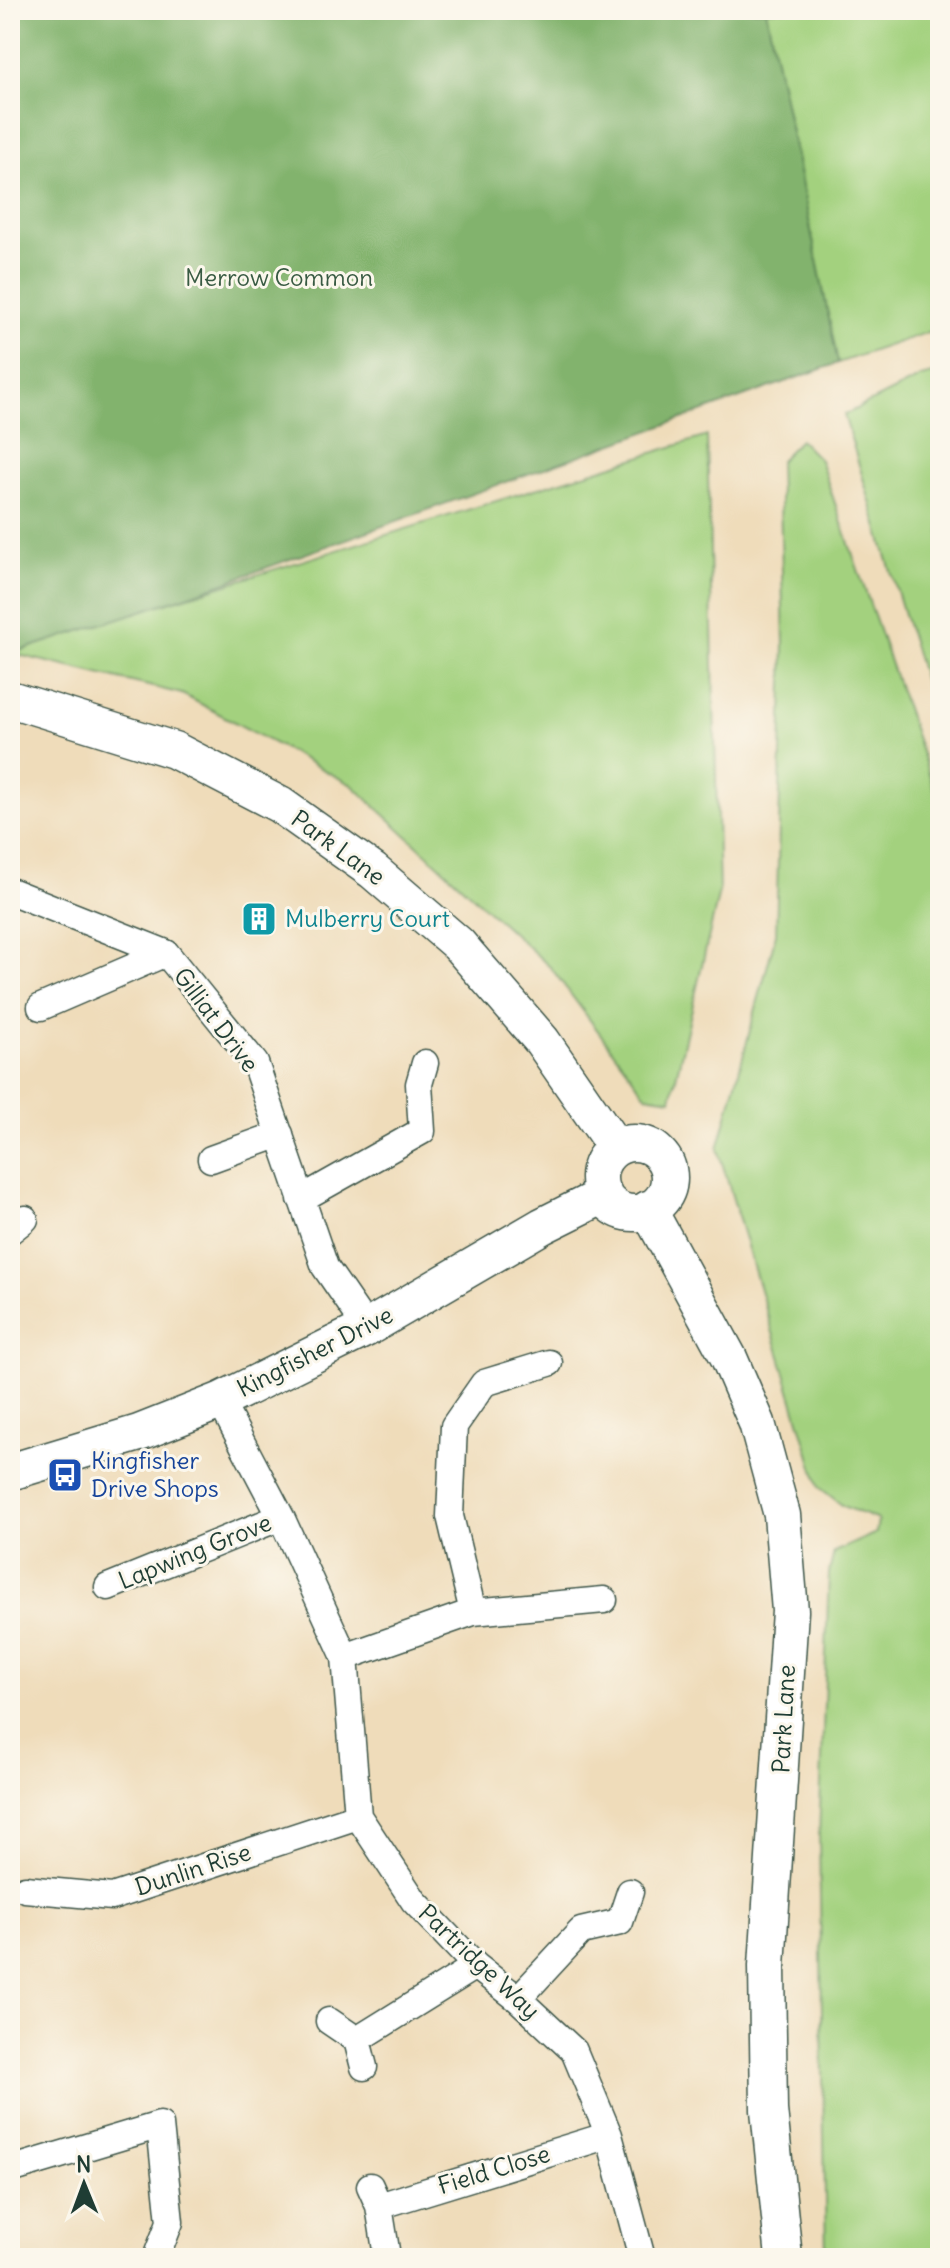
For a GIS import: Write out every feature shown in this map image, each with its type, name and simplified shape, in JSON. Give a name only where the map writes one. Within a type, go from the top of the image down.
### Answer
[{"type":"main road","name":"Park Lane","points":[[10,699],[174,750],[280,805],[373,871],[458,944],[542,1041],[616,1148]]},
{"type":"main road","points":[[626,1143],[648,1145],[664,1159],[669,1182],[658,1203],[648,1209],[628,1212],[610,1203],[604,1195],[599,1174],[602,1163],[616,1148],[626,1143]]},
{"type":"main road","name":"Kingfisher Drive","points":[[10,1472],[139,1433],[220,1401],[367,1328],[542,1226],[604,1195]]},
{"type":"main road","name":"Park Lane","points":[[648,1209],[729,1358],[757,1423],[782,1515],[790,1611],[767,1966],[769,2110],[784,2258]]},
{"type":"street","name":"Gilliat Drive","points":[[10,891],[166,953],[255,1063],[325,1267],[367,1328]]},
{"type":"street","points":[[41,1007],[166,953]]},
{"type":"street","points":[[301,1199],[422,1131],[419,1084],[425,1063]]},
{"type":"street","points":[[211,1159],[280,1134]]},
{"type":"street","points":[[473,1612],[450,1516],[454,1426],[484,1383],[549,1363]]},
{"type":"street","name":"Partridge Way","points":[[220,1401],[281,1517],[345,1657],[358,1816],[414,1901],[476,1966],[518,1999],[574,2051],[609,2135],[642,2258]]},
{"type":"street","name":"Lapwing Grove","points":[[108,1587],[281,1517]]},
{"type":"street","points":[[345,1657],[473,1612],[604,1600]]},
{"type":"street","name":"Dunlin Rise","points":[[25,1889],[112,1897],[358,1816]]},
{"type":"street","points":[[518,1999],[581,1931],[620,1922],[630,1892]]},
{"type":"street","points":[[357,2040],[476,1966]]},
{"type":"street","points":[[329,2021],[357,2040],[364,2067]]},
{"type":"street","points":[[10,2170],[160,2125],[170,2222],[156,2258]]},
{"type":"street","name":"Field Close","points":[[386,2250],[375,2196],[609,2135]]},
{"type":"green space","name":"Merrow Common","points":[[10,10],[766,10],[838,363],[190,595],[10,654]]},
{"type":"green space","points":[[766,10],[940,10],[940,328],[838,363]]},
{"type":"green space","points":[[940,372],[940,734],[844,415],[921,377]]},
{"type":"green space","points":[[707,436],[719,892],[671,1099],[646,1095],[551,968],[352,785],[182,694],[10,653],[10,651]]},
{"type":"green space","points":[[800,440],[820,460],[940,806],[940,2258],[826,2258],[819,1836],[829,1573],[834,1552],[876,1533],[878,1520],[843,1506],[819,1487],[718,1149],[776,934],[784,645],[779,461]]},
{"type":"place","name":"Mulberry Court","points":[[259,919]]},
{"type":"place","name":"Kingfisher Drive Shops","points":[[65,1475]]}]
